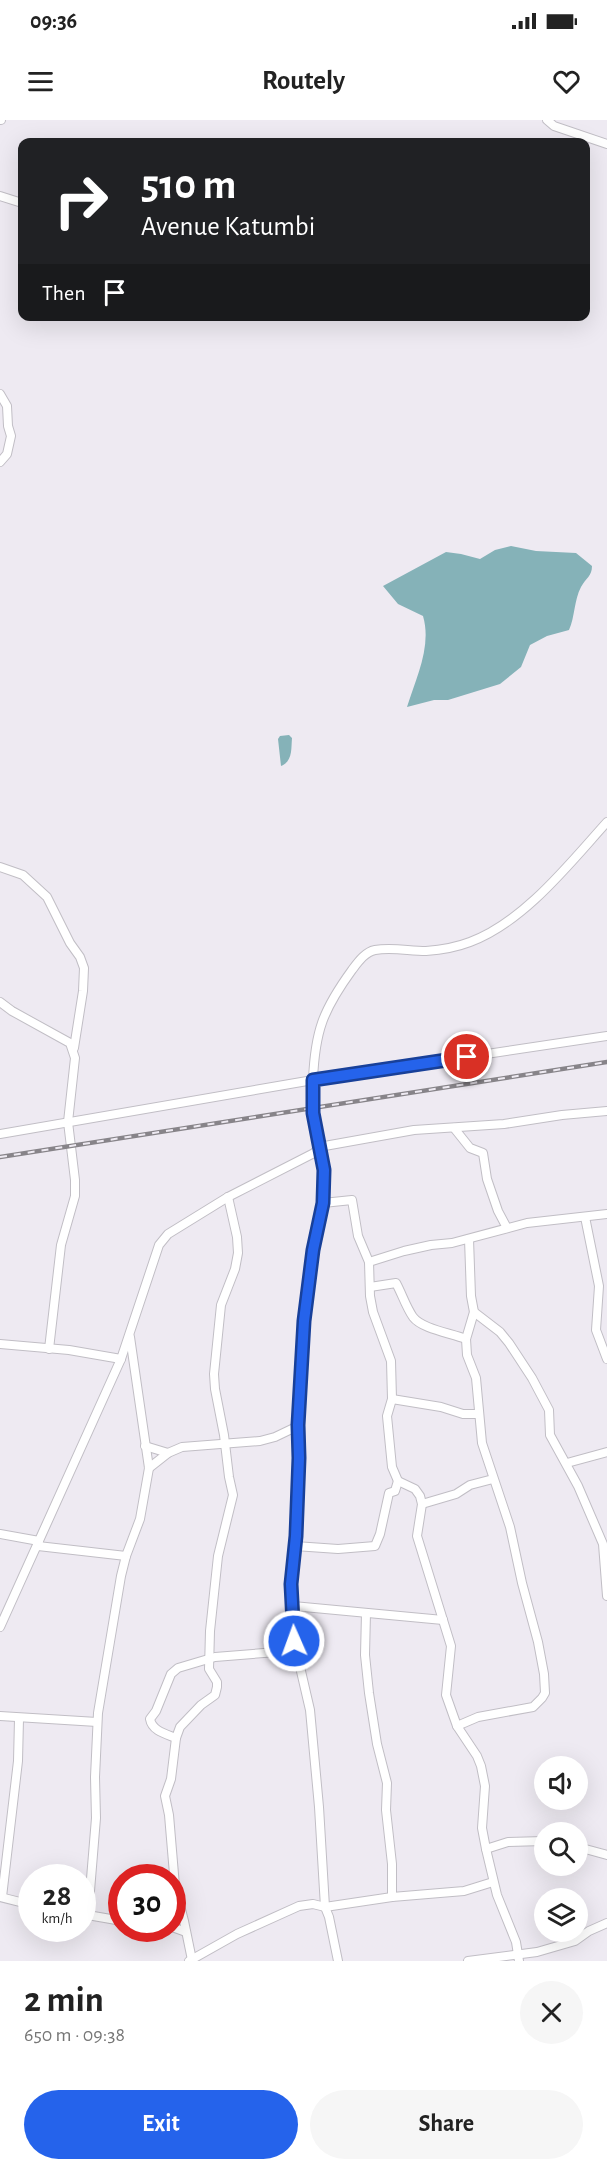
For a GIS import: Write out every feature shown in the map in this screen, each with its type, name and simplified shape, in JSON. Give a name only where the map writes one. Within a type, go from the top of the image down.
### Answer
[{"type":"street","points":[[547,120],[554,126],[589,138]]},
{"type":"street","points":[[590,138],[607,144]]},
{"type":"street","points":[[0,196],[18,202]]},
{"type":"street","points":[[0,394],[7,406],[11,436],[7,454],[0,462]]},
{"type":"street","points":[[338,1961],[325,1907],[310,1710],[294,1641],[291,1584],[295,1546],[299,1458],[298,1425],[304,1321],[313,1250],[323,1203],[324,1170],[313,1113],[313,1080],[314,1059],[323,1016],[332,998],[367,952],[382,949],[426,951],[471,942],[508,921],[552,884],[607,822]]},
{"type":"street","points":[[0,867],[23,874],[47,897],[84,968],[68,1122],[75,1196],[61,1245],[49,1349]]},
{"type":"street","points":[[0,1002],[70,1043],[74,1050]]},
{"type":"street","points":[[0,1134],[313,1080],[607,1036]]},
{"type":"street","points":[[0,1627],[121,1359],[159,1245],[168,1234],[228,1197],[314,1153],[319,1147],[414,1130],[454,1128],[607,1111]]},
{"type":"street","points":[[454,1128],[470,1148],[483,1153],[487,1179],[498,1211],[507,1228]]},
{"type":"street","points":[[173,1864],[165,1796],[173,1772],[176,1738],[188,1718],[215,1695],[217,1682],[209,1669],[211,1620],[218,1556],[233,1495],[214,1389],[221,1305],[235,1269],[238,1253],[237,1237],[228,1197]]},
{"type":"street","points":[[295,1546],[338,1549],[375,1546],[381,1534],[389,1493],[395,1491],[398,1481],[392,1467],[388,1438],[387,1416],[392,1399],[392,1361],[374,1312],[369,1262],[358,1236],[352,1200],[323,1203]]},
{"type":"street","points":[[369,1262],[527,1223],[607,1214]]},
{"type":"street","points":[[585,1217],[599,1286],[596,1330],[607,1359]]},
{"type":"street","points":[[457,1726],[478,1717],[533,1707],[545,1693],[538,1642],[510,1527],[484,1453],[476,1378],[467,1354],[466,1339],[474,1312],[471,1296],[469,1239]]},
{"type":"street","points":[[370,1287],[396,1283],[413,1317],[422,1326],[451,1332],[466,1339]]},
{"type":"street","points":[[474,1312],[500,1332],[532,1378],[549,1410],[550,1435],[567,1463],[603,1544],[607,1596]]},
{"type":"street","points":[[91,1864],[96,1818],[97,1722],[126,1556],[140,1518],[149,1468],[129,1334]]},
{"type":"street","points":[[0,1344],[69,1350],[121,1359]]},
{"type":"street","points":[[392,1399],[441,1407],[463,1414],[479,1414]]},
{"type":"street","points":[[149,1468],[168,1453],[182,1448],[260,1441],[275,1437],[298,1425]]},
{"type":"street","points":[[145,1446],[168,1453]]},
{"type":"street","points":[[567,1463],[607,1452]]},
{"type":"street","points":[[422,1504],[451,1497],[470,1485],[493,1479]]},
{"type":"street","points":[[398,1481],[415,1489],[420,1496],[422,1504],[417,1536],[451,1646],[446,1695],[457,1726],[481,1766],[485,1786],[482,1828],[486,1849],[493,1882],[519,1957]]},
{"type":"street","points":[[0,1534],[39,1543],[126,1556]]},
{"type":"street","points":[[293,1606],[443,1620]]},
{"type":"street","points":[[366,1613],[365,1655],[369,1693],[376,1744],[387,1783],[386,1810],[393,1864],[392,1897]]},
{"type":"street","points":[[176,1738],[157,1730],[151,1724],[150,1719],[156,1711],[171,1674],[178,1668],[209,1659],[277,1652],[294,1641]]},
{"type":"street","points":[[0,1716],[19,1719],[97,1722]]},
{"type":"street","points":[[18,1901],[1,1897],[18,1761],[19,1719]]},
{"type":"street","points":[[486,1849],[507,1842],[534,1841]]},
{"type":"street","points":[[588,1850],[607,1855]]},
{"type":"street","points":[[186,1932],[190,1960],[237,1934],[299,1906],[313,1904],[325,1907],[392,1897],[464,1891],[493,1882]]},
{"type":"street","points":[[468,1961],[519,1957],[575,1941],[589,1931],[607,1923]]},
{"type":"water","points":[[511,546],[536,551],[576,553],[592,566],[590,575],[579,592],[569,630],[547,636],[530,645],[521,667],[500,684],[448,700],[434,700],[407,707],[422,662],[426,639],[423,616],[398,604],[383,586],[446,552],[480,559],[495,550]]},
{"type":"water","points":[[289,735],[292,738],[291,754],[288,761],[281,766],[278,739],[280,736]]},
{"type":"railway","points":[[0,1157],[607,1062]]},
{"type":"route","points":[[294,1641],[291,1584],[296,1536],[298,1425],[304,1321],[313,1250],[323,1203],[324,1170],[313,1113],[313,1080],[467,1057]]}]
